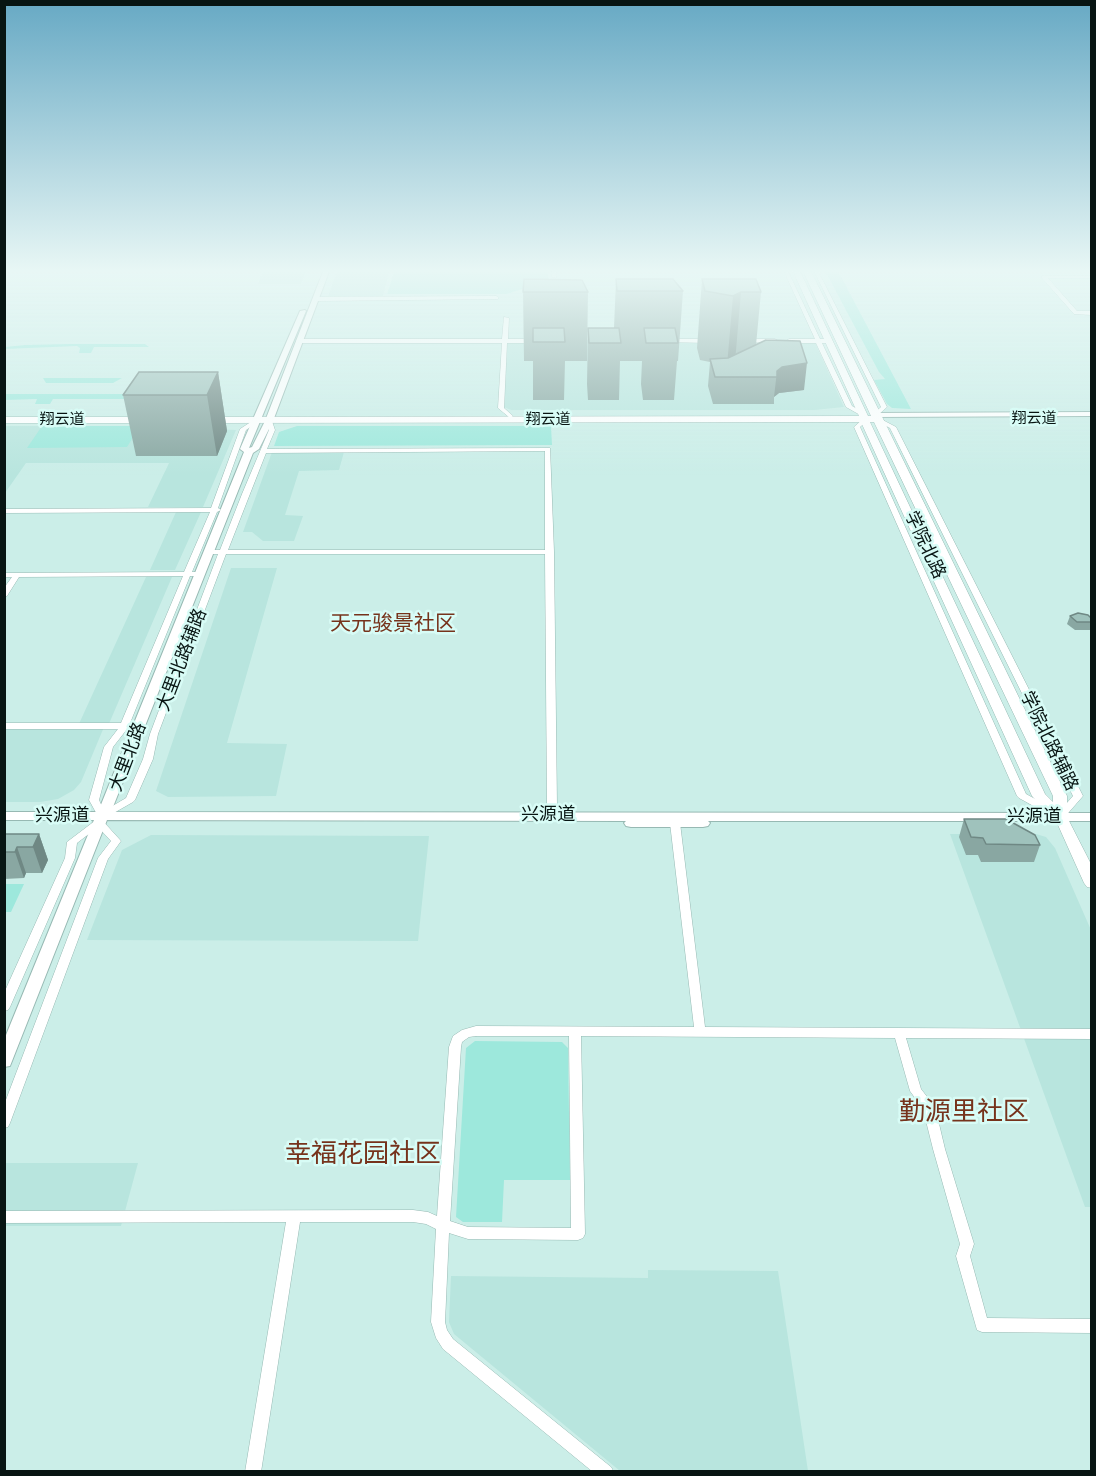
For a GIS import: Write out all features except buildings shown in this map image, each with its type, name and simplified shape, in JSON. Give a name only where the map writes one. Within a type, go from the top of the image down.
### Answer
[{"type":"main road","name":"大里北路","points":[[249,451],[244,449],[291,338]]},
{"type":"main road","name":"大里北路","points":[[4,1061],[8,1046],[101,819],[111,800],[209,552],[220,510],[249,451],[255,449],[270,418],[301,338]]},
{"type":"main road","name":"学院北路","points":[[828,338],[871,417],[902,456],[970,609],[1060,796],[1062,820]]},
{"type":"main road","name":"学院北路","points":[[838,338],[955,609],[1039,796],[1062,820],[1092,883]]},
{"type":"main road","name":"翔云道","points":[[200,418],[1092,416]]},
{"type":"main road","name":"翔云道","points":[[270,418],[871,417]]},
{"type":"main road","name":"翔云道","points":[[4,418],[155,418]]},
{"type":"main road","points":[[955,609],[970,609]]},
{"type":"main road","name":"兴源道","points":[[4,816],[101,819],[1062,820],[1092,823]]},
{"type":"main road","name":"兴源道","points":[[1062,820],[1092,817]]},
{"type":"main road","name":"兴源道","points":[[4,822],[101,819]]},
{"type":"street","points":[[505,338],[501,408],[510,416]]},
{"type":"street","points":[[816,338],[849,407],[871,417],[884,407],[849,338]]},
{"type":"street","points":[[300,341],[540,341]]},
{"type":"street","points":[[659,341],[718,341]]},
{"type":"street","points":[[741,341],[829,341]]},
{"type":"street","name":"学院北路辅路","points":[[871,417],[857,427],[1022,796],[1062,820],[1078,795],[984,609],[902,456]]},
{"type":"street","name":"大里北路辅路","points":[[4,1123],[103,858],[116,841],[101,819],[94,800],[109,747],[124,726],[186,573],[220,510],[243,429],[258,418]]},
{"type":"street","name":"大里北路辅路","points":[[4,1008],[70,858],[72,842],[130,800],[148,759],[154,734],[272,430],[270,418]]},
{"type":"street","points":[[263,451],[548,449],[552,808]]},
{"type":"street","points":[[4,511],[220,510]]},
{"type":"street","points":[[209,552],[550,552]]},
{"type":"street","points":[[4,575],[200,574]]},
{"type":"street","points":[[4,594],[16,575]]},
{"type":"street","points":[[938,609],[955,609]]},
{"type":"street","points":[[970,609],[984,609]]},
{"type":"street","points":[[981,706],[999,707]]},
{"type":"street","points":[[1017,707],[1033,708]]},
{"type":"street","points":[[4,726],[140,726]]},
{"type":"street","points":[[674,819],[700,1032]]},
{"type":"street","points":[[606,1472],[448,1344],[441,1333],[438,1322],[442,1226],[457,1039],[466,1033],[476,1031],[1092,1034]]},
{"type":"street","points":[[4,1216],[413,1216],[428,1218],[442,1226],[468,1233],[579,1234],[576,1032]]},
{"type":"street","points":[[899,1033],[915,1091],[930,1107],[939,1149],[967,1244],[963,1256],[982,1325],[1092,1326]]},
{"type":"street","points":[[253,1472],[294,1216]]},
{"type":"shaded area","points":[[513,340],[814,340],[844,407],[815,410],[511,410],[504,407],[507,342]]},
{"type":"shaded area","points":[[5,426],[140,426],[236,430],[203,507],[148,507],[169,463],[26,463],[5,493]]},
{"type":"shaded area","points":[[272,452],[344,452],[339,470],[299,471],[285,515],[303,516],[294,541],[263,541],[252,532],[243,532]]},
{"type":"shaded area","points":[[176,512],[201,512],[175,570],[150,570]]},
{"type":"shaded area","points":[[231,568],[277,568],[227,743],[287,744],[276,796],[168,797],[156,791]]},
{"type":"shaded area","points":[[146,577],[172,577],[108,726],[104,727],[81,782],[74,790],[58,799],[40,802],[5,802],[4,727],[78,726]]},
{"type":"shaded area","points":[[950,834],[1036,834],[1046,837],[1055,848],[1091,930],[1091,1207],[1085,1207]]},
{"type":"shaded area","points":[[151,835],[429,836],[418,941],[87,940],[122,850]]},
{"type":"shaded area","points":[[4,1163],[138,1163],[121,1226],[5,1226]]},
{"type":"shaded area","points":[[648,1270],[778,1271],[808,1471],[620,1471],[454,1334],[449,1322],[451,1276],[648,1278]]},
{"type":"green space","points":[[861,338],[873,338],[911,409],[892,408],[887,404],[874,380],[885,379]]},
{"type":"green space","points":[[145,344],[149,347],[94,347],[91,353],[79,353],[80,348],[77,346],[5,349],[5,347],[25,345]]},
{"type":"green space","points":[[43,378],[122,378],[113,383],[46,383]]},
{"type":"green space","points":[[4,394],[158,394],[160,399],[53,399],[50,404],[35,404],[37,399],[5,400]]},
{"type":"green space","points":[[42,426],[140,426],[127,447],[27,448]]},
{"type":"green space","points":[[297,426],[551,426],[552,445],[274,446],[279,432]]},
{"type":"green space","points":[[4,884],[24,884],[11,912],[5,912]]},
{"type":"green space","points":[[475,1041],[562,1042],[568,1048],[570,1180],[504,1180],[502,1222],[463,1222],[456,1217],[466,1048]]},
{"type":"district","name":"天元骏景社区","points":[[393,624]]},
{"type":"district","name":"勤源里社区","points":[[964,1112]]},
{"type":"district","name":"幸福花园社区","points":[[363,1154]]}]
